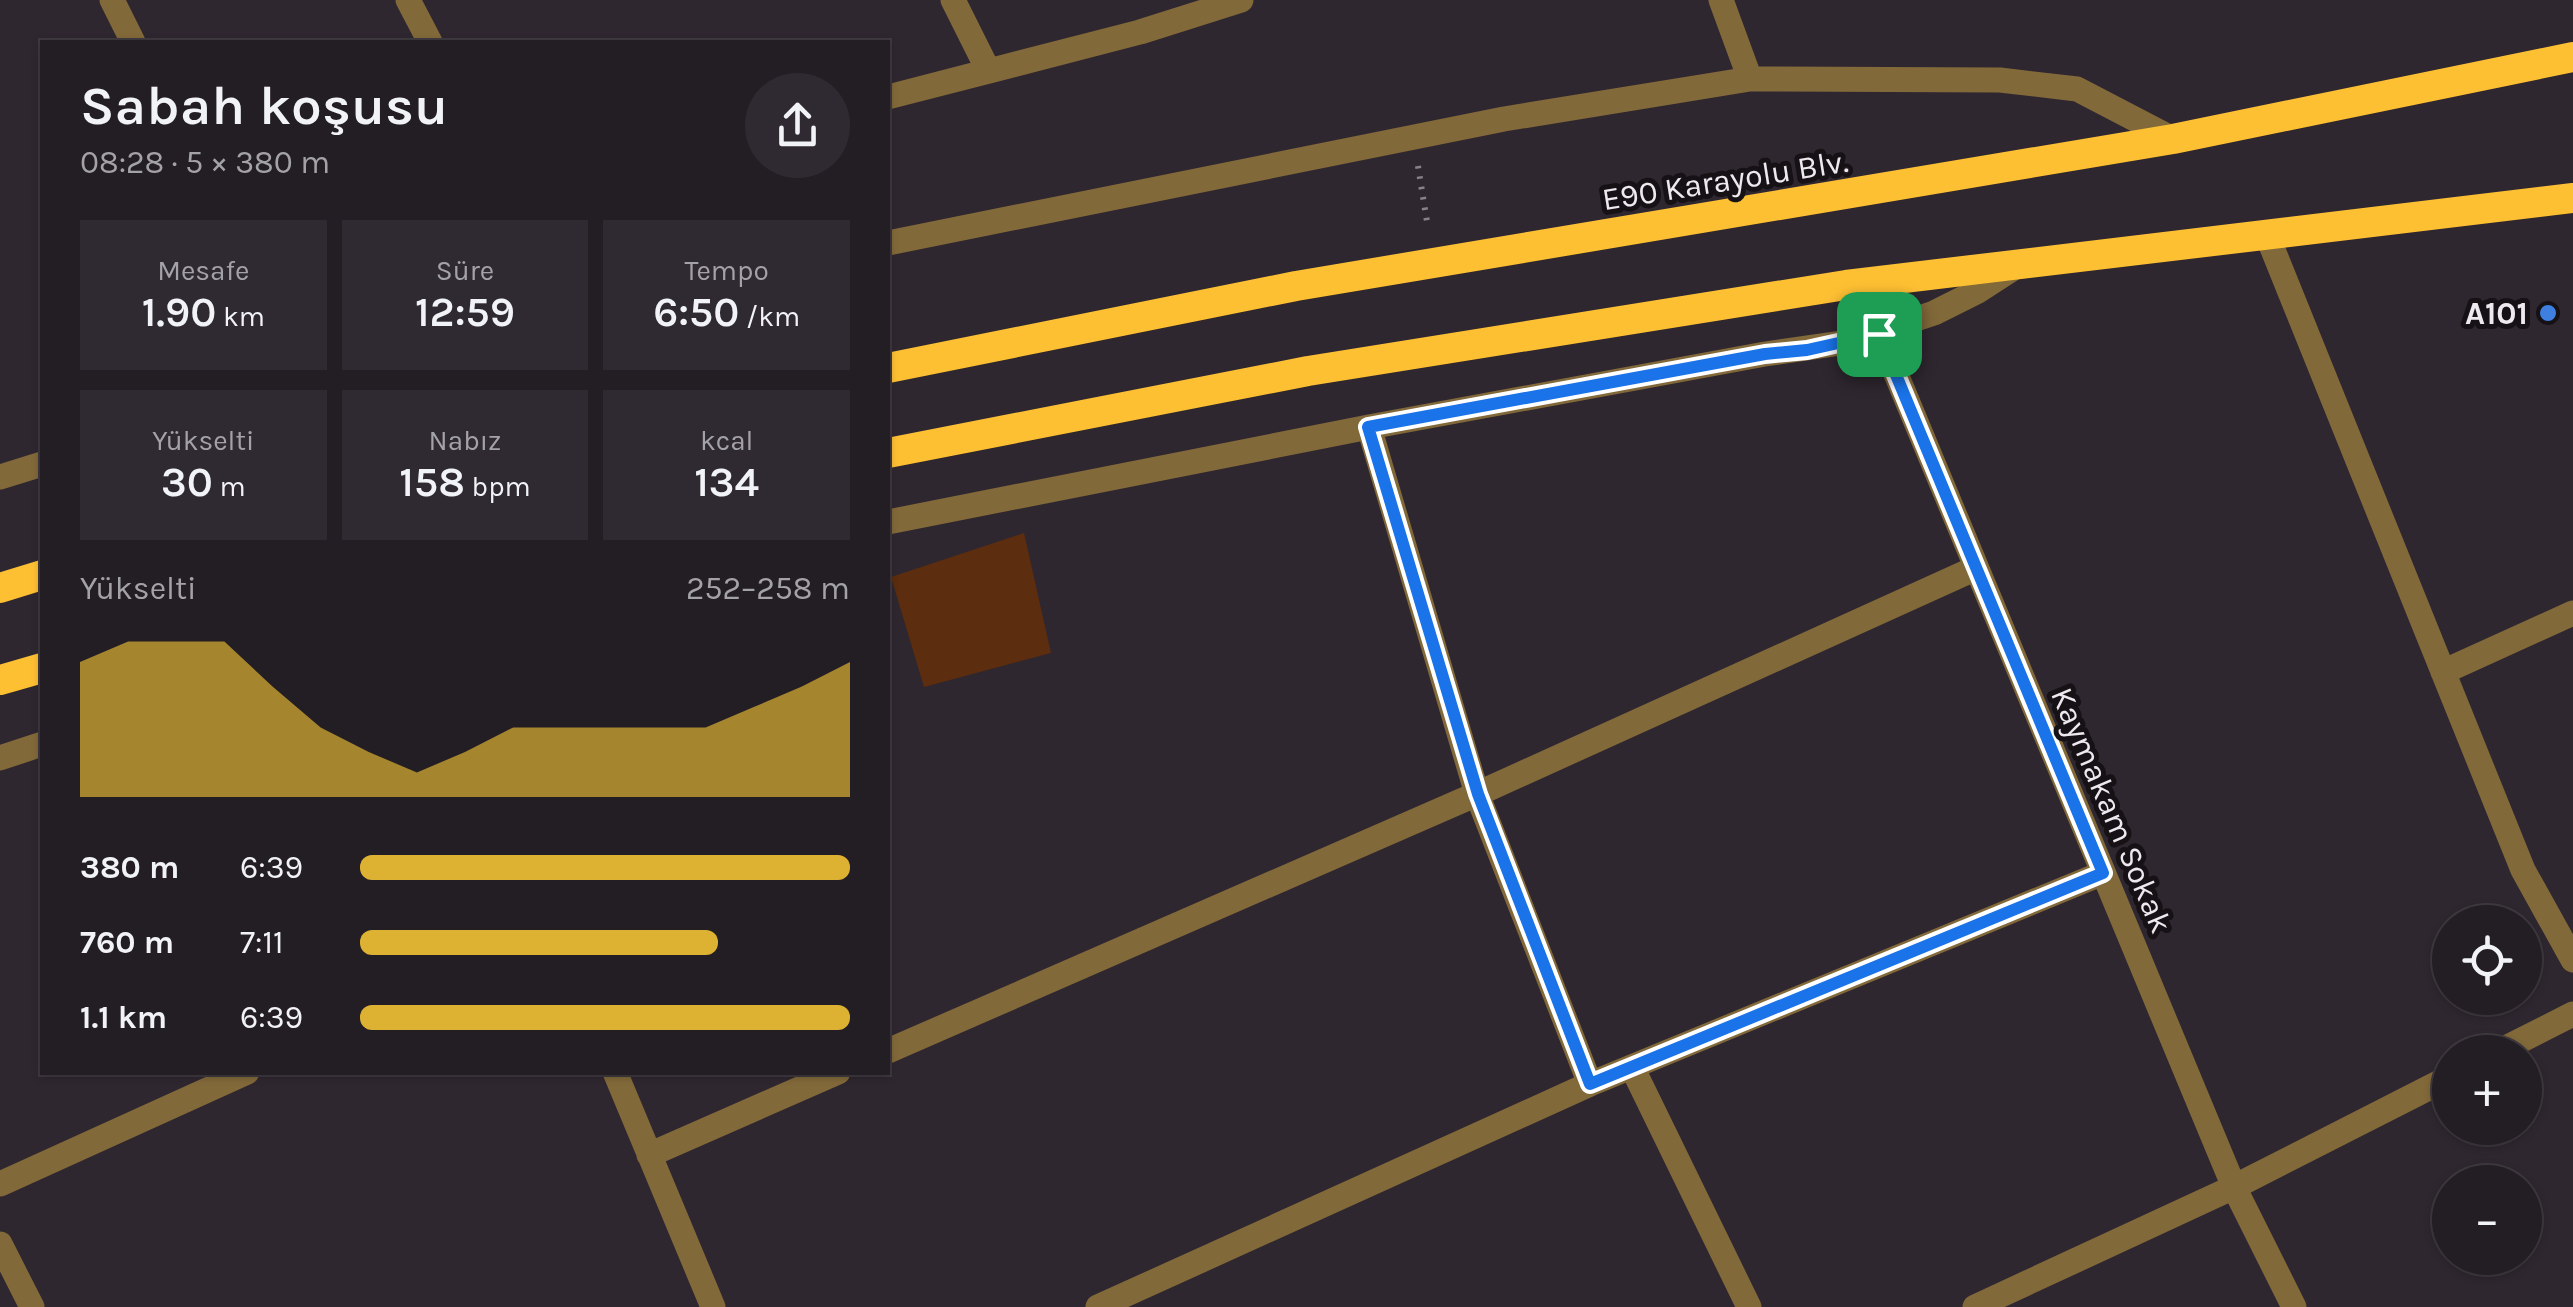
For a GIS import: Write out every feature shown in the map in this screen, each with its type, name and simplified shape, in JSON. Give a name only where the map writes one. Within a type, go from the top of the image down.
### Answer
[{"type":"highway","name":"E90 Karayolu Blv.","points":[[890,368],[1296,286],[2172,139],[2573,56]]},
{"type":"highway","points":[[890,453],[1308,371],[1846,285],[2573,198]]},
{"type":"highway","points":[[0,588],[40,575]]},
{"type":"highway","points":[[0,680],[40,669]]},
{"type":"street","points":[[112,0],[133,40]]},
{"type":"street","points":[[408,0],[429,40]]},
{"type":"street","points":[[954,0],[988,70]]},
{"type":"street","points":[[890,96],[1140,32],[1241,0]]},
{"type":"street","points":[[1721,0],[1750,78]]},
{"type":"street","points":[[890,243],[1504,119],[1750,78],[2000,80],[2077,89],[2172,139]]},
{"type":"street","points":[[2268,235],[2523,870],[2573,960]]},
{"type":"street","points":[[890,522],[1368,427],[1765,354],[1834,345],[1879,334],[1963,298],[2018,265]]},
{"type":"street","name":"Kaymakam Sokak","points":[[1879,334],[2234,1187],[2294,1307]]},
{"type":"street","points":[[1368,427],[1478,794],[1590,1084]]},
{"type":"street","points":[[0,477],[40,465]]},
{"type":"street","points":[[890,1050],[1478,794],[1976,568]]},
{"type":"street","points":[[2443,672],[2573,613]]},
{"type":"street","points":[[0,758],[40,745]]},
{"type":"street","points":[[1098,1307],[1590,1084],[2103,873]]},
{"type":"street","points":[[2532,1035],[2573,1014]]},
{"type":"street","points":[[1632,1067],[1749,1307]]},
{"type":"street","points":[[0,1184],[241,1075]]},
{"type":"street","points":[[615,1075],[713,1307]]},
{"type":"street","points":[[649,1155],[831,1075]]},
{"type":"street","points":[[1975,1307],[2234,1187],[2432,1086]]},
{"type":"street","points":[[0,1244],[32,1307]]},
{"type":"building","points":[[1024,533],[1051,653],[924,687],[891,577]]},
{"type":"place","name":"A101","points":[[2548,313]]},
{"type":"route","points":[[1879,334],[2103,873],[1590,1084],[1478,794],[1368,427],[1879,334]]}]
